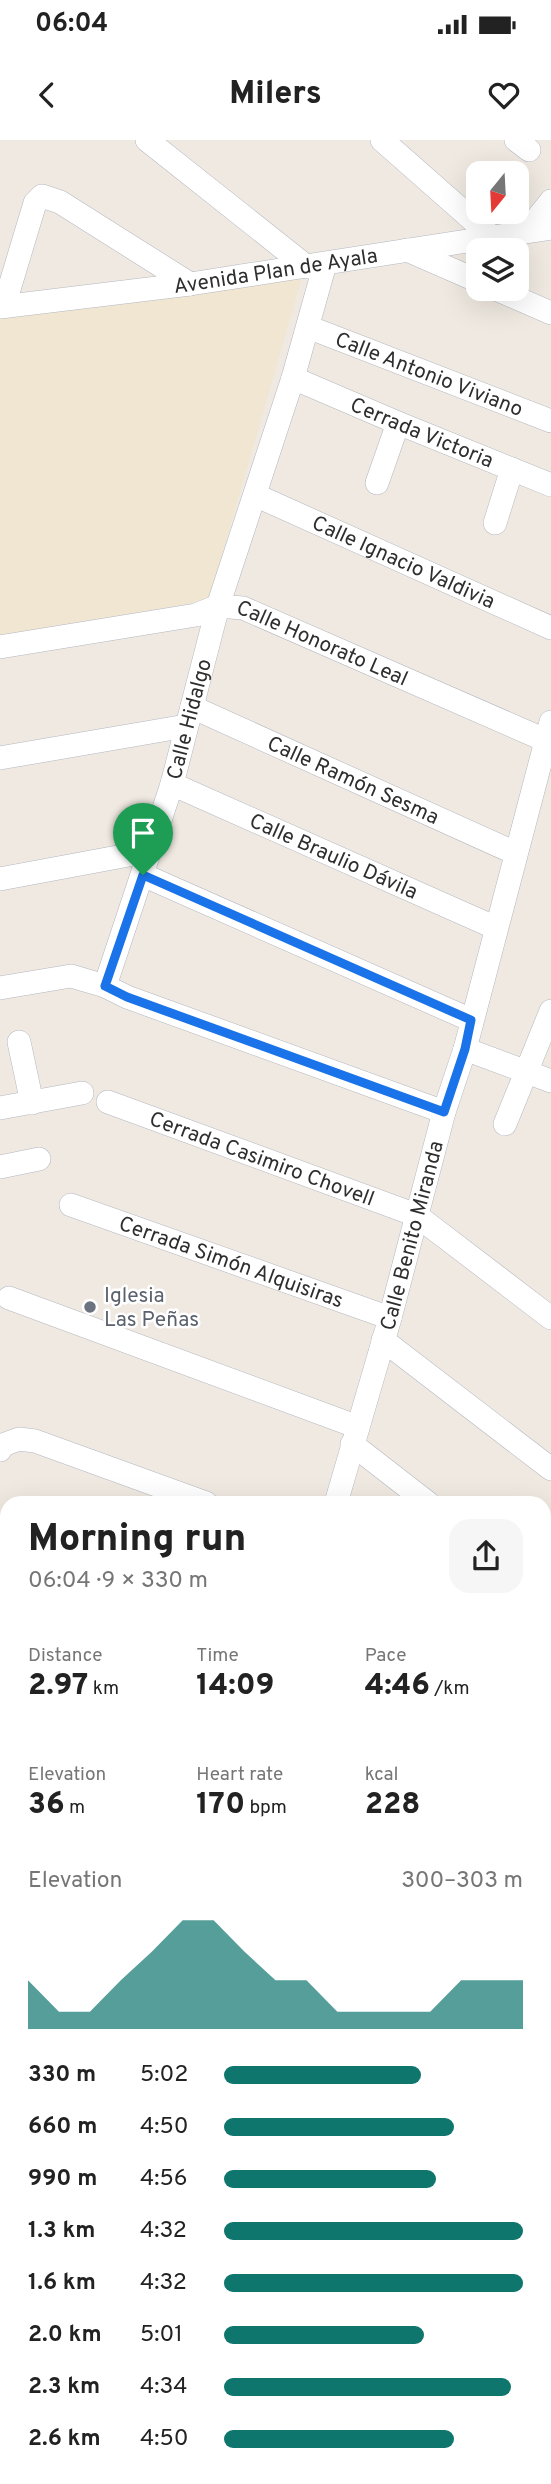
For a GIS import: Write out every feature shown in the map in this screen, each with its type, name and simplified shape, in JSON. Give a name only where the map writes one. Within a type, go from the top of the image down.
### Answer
[{"type":"street","points":[[147,140],[316,265]]},
{"type":"street","points":[[382,140],[491,236]]},
{"type":"street","points":[[2,307],[35,203],[42,196],[60,202],[190,284]]},
{"type":"street","points":[[540,229],[551,201]]},
{"type":"street","name":"Avenida Plan de Ayala","points":[[2,307],[190,284],[540,229]]},
{"type":"street","points":[[406,250],[466,276]]},
{"type":"street","name":"Calle Hidalgo","points":[[105,986],[172,784],[218,606],[308,327],[316,265]]},
{"type":"street","points":[[524,301],[551,313]]},
{"type":"street","name":"Calle Antonio Viviano","points":[[308,327],[551,421]]},
{"type":"street","name":"Cerrada Victoria","points":[[293,378],[398,424],[551,485]]},
{"type":"street","points":[[377,483],[398,424]]},
{"type":"street","points":[[495,523],[512,469]]},
{"type":"street","name":"Calle Ignacio Valdivia","points":[[254,495],[551,628]]},
{"type":"street","name":"Calle Honorato Leal","points":[[0,647],[195,615],[218,606],[243,608],[549,736]]},
{"type":"street","points":[[0,758],[189,717]]},
{"type":"street","name":"Calle Ramón Sesma","points":[[189,717],[515,853]]},
{"type":"street","name":"Calle Benito Miranda","points":[[338,1496],[387,1329],[444,1112],[465,1049],[515,853],[549,736]]},
{"type":"street","name":"Calle Braulio Dávila","points":[[172,784],[496,928]]},
{"type":"street","points":[[0,879],[150,851]]},
{"type":"street","points":[[143,875],[471,1020]]},
{"type":"street","points":[[0,988],[71,976],[105,986],[127,997],[444,1112]]},
{"type":"street","points":[[505,1124],[551,1011]]},
{"type":"street","points":[[19,1042],[32,1103]]},
{"type":"street","points":[[465,1049],[551,1081]]},
{"type":"street","points":[[0,1108],[82,1093]]},
{"type":"street","name":"Cerrada Casimiro Chovell","points":[[108,1102],[416,1215],[551,1318]]},
{"type":"street","points":[[0,1167],[39,1159]]},
{"type":"street","name":"Cerrada Simón Alquisiras","points":[[71,1205],[387,1329],[551,1469]]},
{"type":"street","points":[[9,1298],[355,1436],[420,1496]]},
{"type":"street","points":[[0,1450],[3,1445],[19,1439],[35,1441],[187,1496]]},
{"type":"shaded area","points":[[302,277],[209,600],[0,638],[0,318]]},
{"type":"place","name":"Iglesia Las Peñas","points":[[90,1307]]},
{"type":"route","points":[[143,875],[471,1020],[465,1049],[444,1112],[127,997],[105,986],[143,875]]}]
